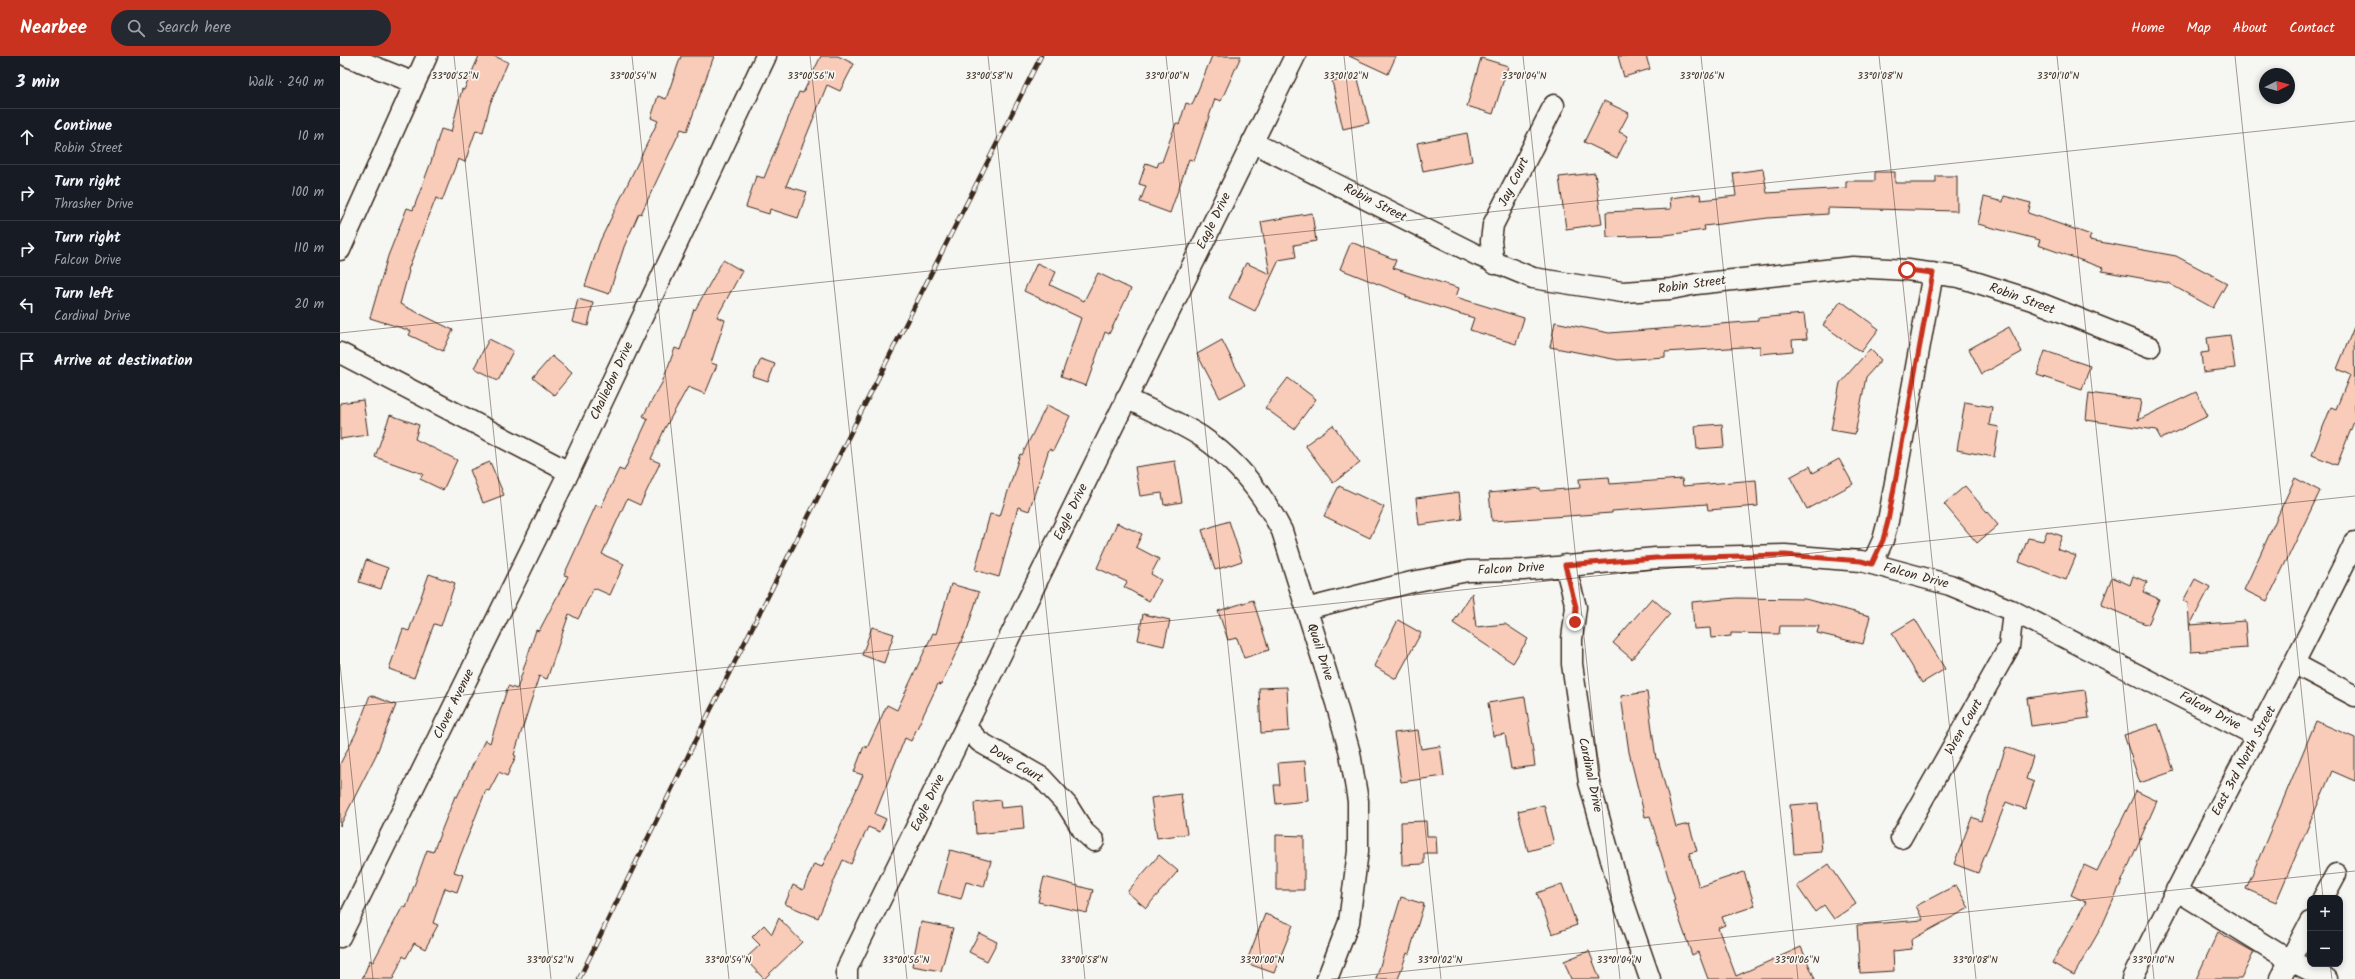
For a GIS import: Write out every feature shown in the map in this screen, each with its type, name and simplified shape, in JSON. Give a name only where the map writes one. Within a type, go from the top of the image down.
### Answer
[{"type":"street","points":[[347,56],[415,84]]},
{"type":"street","points":[[340,250],[427,56]]},
{"type":"street","name":"Challedon Drive","points":[[569,472],[766,56]]},
{"type":"street","name":"Eagle Drive","points":[[847,973],[965,727],[1295,56]]},
{"type":"street","name":"Jay Court","points":[[1494,264],[1491,242],[1493,225],[1554,105]]},
{"type":"street","name":"Robin Street","points":[[1252,142],[1494,264],[1532,278],[1599,290],[1622,292],[1671,289],[1696,284],[1853,267],[1933,273],[1959,277],[2032,300],[2150,348]]},
{"type":"street","points":[[1872,564],[1883,540],[1888,521],[1933,273]]},
{"type":"street","points":[[340,353],[569,472]]},
{"type":"street","name":"Quail Drive","points":[[1126,398],[1201,437],[1237,466],[1254,485],[1271,510],[1282,531],[1350,753],[1358,808],[1358,851],[1349,922],[1327,979]]},
{"type":"street","name":"Clover Avenue","points":[[340,937],[569,472]]},
{"type":"street","name":"East 3rd North Street","points":[[2132,979],[2176,890],[2295,664],[2355,542]]},
{"type":"street","name":"Falcon Drive","points":[[1306,609],[1412,582],[1468,571],[1523,570],[1565,565],[1656,558],[1785,555],[1861,561],[1950,585],[2013,611],[2257,736]]},
{"type":"street","name":"Cardinal Drive","points":[[1565,565],[1576,607],[1572,639],[1572,664],[1589,782],[1621,895],[1650,979]]},
{"type":"street","name":"Wren Court","points":[[1901,838],[2009,647],[2013,611]]},
{"type":"street","points":[[2295,664],[2355,696]]},
{"type":"street","name":"Dove Court","points":[[965,727],[980,742],[1041,777],[1067,805],[1084,832],[1094,841]]},
{"type":"street","points":[[2325,895],[2336,874]]},
{"type":"street","points":[[2176,890],[2289,960],[2327,979]]},
{"type":"street","points":[[2280,979],[2307,927]]},
{"type":"building","points":[[479,56],[494,56],[508,62],[490,104],[483,132],[476,130],[465,162],[458,159],[442,201],[436,198],[408,270],[409,271],[400,304],[453,330],[443,351],[409,335],[411,331],[370,318],[388,256],[407,208],[413,210],[431,162],[441,129],[451,132],[462,89],[464,90]]},
{"type":"building","points":[[681,56],[714,56],[687,131],[681,129],[641,214],[639,213],[624,247],[609,294],[585,286],[600,241],[658,121],[651,118],[658,96],[666,99]]},
{"type":"building","points":[[821,56],[838,56],[854,64],[840,91],[827,85],[786,186],[807,192],[798,218],[770,209],[769,214],[746,207],[756,176],[764,178],[799,92],[803,93]]},
{"type":"building","points":[[1212,56],[1241,56],[1221,101],[1215,99],[1194,161],[1189,159],[1170,213],[1140,202],[1146,186],[1139,184],[1146,163],[1157,167],[1159,162],[1162,162],[1176,123],[1179,125],[1186,103],[1192,105]]},
{"type":"building","points":[[1349,56],[1396,56],[1388,74]]},
{"type":"building","points":[[1618,56],[1646,56],[1650,69],[1624,77]]},
{"type":"building","points":[[1481,58],[1508,66],[1493,114],[1467,106]]},
{"type":"building","points":[[1357,75],[1369,123],[1343,129],[1332,81]]},
{"type":"building","points":[[1604,101],[1629,113],[1619,132],[1628,136],[1617,158],[1584,142]]},
{"type":"building","points":[[1467,133],[1472,161],[1423,171],[1417,143]]},
{"type":"building","points":[[1763,169],[1767,193],[1846,188],[1846,181],[1875,181],[1875,172],[1895,172],[1895,183],[1936,183],[1936,176],[1957,176],[1957,211],[1828,208],[1828,214],[1768,218],[1704,226],[1705,230],[1665,235],[1607,237],[1606,212],[1671,209],[1670,198],[1700,194],[1701,200],[1736,196],[1733,173]]},
{"type":"building","points":[[1595,173],[1602,224],[1566,229],[1559,177]]},
{"type":"building","points":[[2004,196],[2031,203],[2028,213],[2091,235],[2089,240],[2176,256],[2227,283],[2213,308],[2168,283],[2102,271],[2103,268],[2038,245],[2040,240],[1978,224],[1984,197],[2003,202]]},
{"type":"building","points":[[1312,213],[1316,241],[1294,245],[1296,257],[1279,260],[1255,311],[1229,298],[1246,263],[1270,274],[1261,222]]},
{"type":"building","points":[[1351,242],[1396,260],[1393,268],[1459,288],[1456,297],[1524,318],[1516,344],[1470,330],[1474,318],[1406,297],[1406,295],[1340,269]]},
{"type":"building","points":[[723,260],[742,271],[717,317],[725,320],[711,363],[717,365],[705,394],[688,387],[665,428],[651,459],[660,463],[640,505],[627,499],[602,554],[624,564],[610,595],[594,588],[578,619],[569,614],[547,679],[539,676],[514,755],[516,756],[507,776],[499,772],[489,791],[486,790],[454,872],[463,875],[457,892],[445,888],[433,923],[438,925],[425,949],[414,943],[406,958],[403,956],[393,979],[362,979],[370,960],[373,962],[403,906],[406,908],[427,850],[433,852],[455,796],[457,797],[485,740],[490,743],[508,686],[517,689],[536,630],[539,631],[568,576],[564,575],[596,505],[601,507],[619,469],[624,471],[648,419],[643,416],[662,383],[675,348],[680,350],[694,309],[695,310]]},
{"type":"building","points":[[1037,263],[1056,272],[1050,285],[1084,301],[1098,273],[1131,289],[1109,334],[1105,332],[1086,386],[1061,377],[1081,318],[1024,291]]},
{"type":"building","points":[[578,299],[593,303],[588,326],[572,322]]},
{"type":"building","points":[[1841,301],[1879,329],[1861,352],[1823,325]]},
{"type":"building","points":[[1804,314],[1807,339],[1792,340],[1793,351],[1760,354],[1760,346],[1665,352],[1665,357],[1618,360],[1550,347],[1555,322],[1609,333],[1758,321],[1758,318]]},
{"type":"building","points":[[2009,327],[2022,352],[1982,374],[1969,349]]},
{"type":"building","points":[[2354,327],[2355,419],[2337,465],[2312,455],[2331,407],[2336,409],[2350,375],[2337,369]]},
{"type":"building","points":[[2230,335],[2235,368],[2203,372],[2201,353],[2209,352],[2207,338]]},
{"type":"building","points":[[489,339],[513,351],[498,380],[474,368]]},
{"type":"building","points":[[1222,340],[1245,385],[1220,398],[1197,354]]},
{"type":"building","points":[[1870,349],[1881,360],[1866,377],[1855,434],[1831,430],[1840,383]]},
{"type":"building","points":[[2045,351],[2090,366],[2082,390],[2037,375]]},
{"type":"building","points":[[552,356],[572,373],[554,395],[533,378]]},
{"type":"building","points":[[761,359],[775,364],[768,382],[753,377]]},
{"type":"building","points":[[1288,378],[1316,399],[1294,429],[1265,408]]},
{"type":"building","points":[[2196,392],[2208,416],[2161,439],[2156,430],[2086,420],[2089,393],[2141,400],[2138,420]]},
{"type":"building","points":[[363,400],[368,435],[340,439],[340,403]]},
{"type":"building","points":[[1965,402],[1992,407],[1989,425],[1999,427],[1994,457],[1957,450]]},
{"type":"building","points":[[1047,405],[1070,416],[1053,451],[1049,449],[1029,511],[1018,507],[999,577],[975,570],[990,514],[1000,516],[1020,454],[1022,455]]},
{"type":"building","points":[[390,415],[419,425],[415,439],[457,460],[443,490],[420,479],[423,474],[375,457]]},
{"type":"building","points":[[1722,424],[1724,447],[1697,449],[1695,426]]},
{"type":"building","points":[[1333,425],[1360,463],[1333,483],[1305,445]]},
{"type":"building","points":[[1839,459],[1853,484],[1807,509],[1790,477],[1810,466],[1813,473]]},
{"type":"building","points":[[1175,461],[1182,502],[1164,505],[1162,493],[1140,496],[1135,467]]},
{"type":"building","points":[[490,462],[504,495],[483,503],[470,470]]},
{"type":"building","points":[[1609,477],[1610,484],[1682,479],[1683,486],[1756,480],[1758,506],[1708,510],[1707,504],[1612,511],[1612,513],[1492,521],[1489,493],[1540,488],[1540,491],[1580,488],[1579,479]]},
{"type":"building","points":[[2295,478],[2320,491],[2267,601],[2244,590]]},
{"type":"building","points":[[1339,486],[1384,507],[1370,538],[1324,516]]},
{"type":"building","points":[[1965,486],[1998,525],[1977,543],[1944,504]]},
{"type":"building","points":[[1459,492],[1462,519],[1419,525],[1416,498]]},
{"type":"building","points":[[1229,521],[1242,561],[1215,570],[1202,530]]},
{"type":"building","points":[[1117,523],[1142,534],[1136,547],[1159,559],[1151,574],[1161,580],[1149,601],[1124,587],[1127,582],[1097,568]]},
{"type":"building","points":[[2047,531],[2062,536],[2057,549],[2076,556],[2066,580],[2019,562],[2028,538],[2043,541]]},
{"type":"building","points":[[366,560],[388,568],[381,589],[359,582]]},
{"type":"building","points":[[429,574],[455,583],[441,626],[434,624],[414,678],[389,669],[403,629],[409,631]]},
{"type":"building","points":[[2133,576],[2147,582],[2143,592],[2159,599],[2148,625],[2101,605],[2112,577],[2130,585]]},
{"type":"building","points":[[2195,579],[2210,587],[2190,625],[2245,621],[2247,648],[2191,652],[2188,603],[2183,601]]},
{"type":"building","points":[[951,584],[979,592],[968,627],[941,685],[938,684],[911,741],[905,738],[875,814],[886,819],[880,832],[868,827],[851,864],[843,860],[818,918],[785,904],[793,885],[803,890],[814,864],[822,867],[863,775],[854,772],[864,746],[867,748],[887,705],[897,710],[933,633],[936,634]]},
{"type":"building","points":[[1472,593],[1476,627],[1505,624],[1528,639],[1513,663],[1453,623]]},
{"type":"building","points":[[1652,598],[1670,614],[1632,659],[1613,643]]},
{"type":"building","points":[[1736,598],[1805,599],[1870,616],[1863,644],[1817,633],[1819,626],[1780,626],[1779,634],[1731,633],[1731,636],[1711,638],[1710,628],[1694,629],[1692,602]]},
{"type":"building","points":[[1253,600],[1269,650],[1244,658],[1237,638],[1228,640],[1218,611]]},
{"type":"building","points":[[1143,614],[1170,620],[1164,646],[1138,640]]},
{"type":"building","points":[[1915,619],[1945,669],[1922,683],[1892,633]]},
{"type":"building","points":[[1398,620],[1421,633],[1396,679],[1374,666]]},
{"type":"building","points":[[872,627],[894,634],[884,663],[862,655]]},
{"type":"building","points":[[1287,687],[1289,731],[1261,733],[1259,688]]},
{"type":"building","points":[[2085,690],[2089,718],[2031,726],[2027,698]]},
{"type":"building","points":[[1647,692],[1656,759],[1658,759],[1676,827],[1689,824],[1697,851],[1689,853],[1699,887],[1744,872],[1755,906],[1722,917],[1725,925],[1718,928],[1736,976],[1801,947],[1815,979],[1708,979],[1698,952],[1692,955],[1673,901],[1675,900],[1650,816],[1645,817],[1629,752],[1621,696]]},
{"type":"building","points":[[370,695],[396,705],[376,755],[340,826],[340,764],[356,733]]},
{"type":"building","points":[[1525,697],[1535,766],[1511,769],[1505,734],[1493,736],[1488,703]]},
{"type":"building","points":[[2316,721],[2355,738],[2355,781],[2332,771],[2276,902],[2246,889]]},
{"type":"building","points":[[2158,724],[2174,771],[2140,783],[2124,735]]},
{"type":"building","points":[[1418,730],[1421,749],[1440,746],[1444,776],[1401,782],[1394,733]]},
{"type":"building","points":[[2006,747],[2033,757],[2026,779],[2034,782],[2025,809],[2006,802],[1978,873],[1954,864],[1972,817],[1981,821]]},
{"type":"building","points":[[1305,761],[1308,801],[1276,804],[1274,785],[1280,785],[1278,763]]},
{"type":"building","points":[[2136,791],[2157,801],[2102,926],[2074,975],[2052,963],[2086,902],[2071,895],[2084,865],[2097,871]]},
{"type":"building","points":[[1181,794],[1187,834],[1157,838],[1151,798]]},
{"type":"building","points":[[1000,800],[1001,808],[1022,806],[1024,829],[976,834],[974,803]]},
{"type":"building","points":[[1818,803],[1822,852],[1794,854],[1790,805]]},
{"type":"building","points":[[1544,805],[1554,844],[1528,851],[1518,811]]},
{"type":"building","points":[[1426,821],[1427,836],[1436,836],[1437,853],[1424,853],[1424,864],[1402,865],[1401,822]]},
{"type":"building","points":[[1276,835],[1304,836],[1304,890],[1276,890]]},
{"type":"building","points":[[950,850],[991,861],[984,887],[966,882],[961,899],[938,893]]},
{"type":"building","points":[[1159,855],[1178,871],[1146,908],[1127,892]]},
{"type":"building","points":[[1829,864],[1856,904],[1834,919],[1824,905],[1815,912],[1797,886]]},
{"type":"building","points":[[1044,877],[1093,890],[1087,913],[1038,902]]},
{"type":"building","points":[[1562,884],[1577,925],[1552,934],[1537,893]]},
{"type":"building","points":[[1956,885],[1969,908],[1911,940],[1912,949],[1893,951],[1894,971],[1860,973],[1857,925],[1923,920],[1916,906]]},
{"type":"building","points":[[1401,897],[1424,904],[1409,954],[1407,953],[1398,979],[1376,979]]},
{"type":"building","points":[[1265,914],[1293,925],[1274,973],[1246,963]]},
{"type":"building","points":[[779,918],[802,942],[764,979],[745,959],[760,945],[752,937],[764,925],[772,934]]},
{"type":"building","points":[[921,922],[953,928],[941,971],[912,966]]},
{"type":"building","points":[[2218,932],[2254,952],[2241,979],[2196,979]]},
{"type":"building","points":[[979,933],[997,942],[987,961],[969,952]]},
{"type":"building","points":[[1589,951],[1600,979],[1571,979],[1564,961]]},
{"type":"railway","points":[[579,979],[706,719],[1041,56]]},
{"type":"route","points":[[1575,622],[1576,607],[1565,565],[1656,558],[1785,555],[1861,561],[1872,564],[1883,540],[1888,521],[1905,427],[1921,351],[1933,273],[1907,270]]}]
